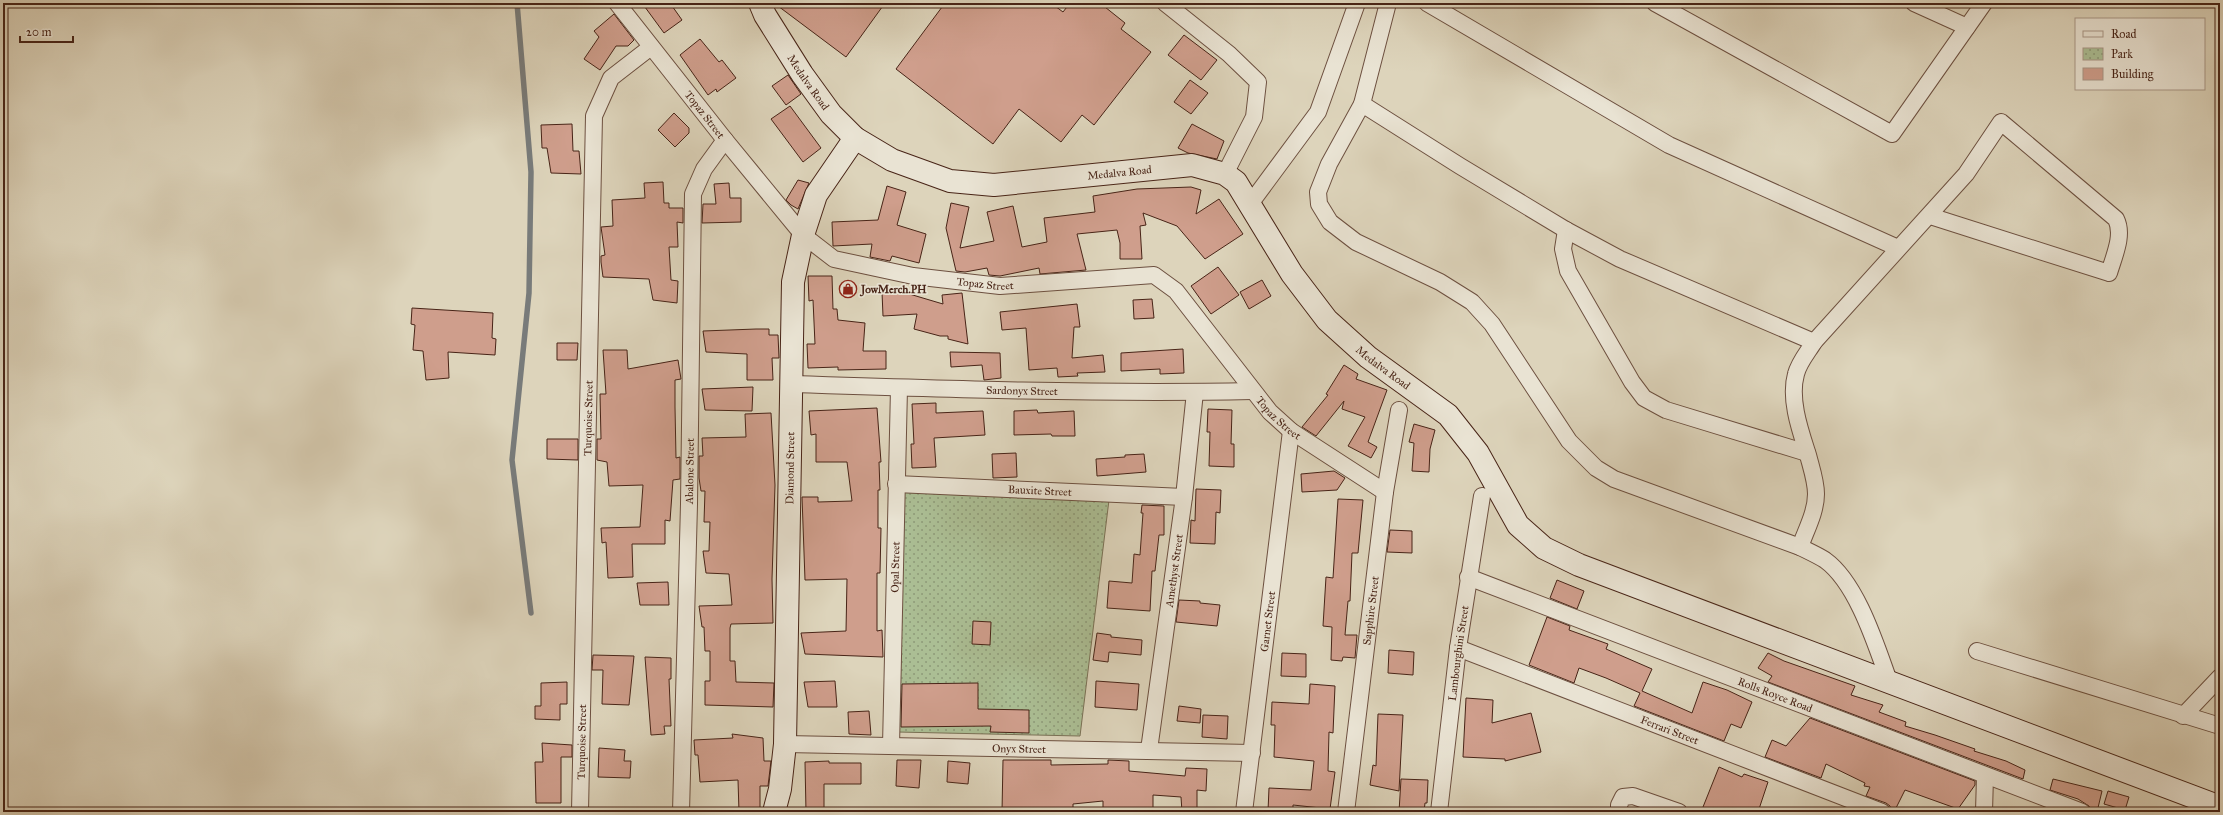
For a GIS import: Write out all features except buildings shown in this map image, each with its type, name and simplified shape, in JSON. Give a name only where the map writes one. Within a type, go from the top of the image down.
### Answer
[{"type":"street","name":"Topaz Street","points":[[617,3],[725,140],[803,235],[834,259],[913,276],[1000,286],[1154,275],[1176,291],[1270,412],[1291,430],[1385,492]]},
{"type":"street","name":"Medalva Road","points":[[760,3],[765,15],[802,74],[831,114],[854,138],[892,160],[950,181],[994,185],[1192,165],[1225,174],[1236,182],[1292,274],[1327,320],[1368,357],[1448,415],[1478,453],[1518,525],[1544,548],[1579,565],[2220,807]]},
{"type":"street","points":[[1165,3],[1229,54],[1258,82],[1254,117],[1225,174]]},
{"type":"street","points":[[1250,204],[1318,112],[1357,3]]},
{"type":"street","points":[[1388,3],[1362,104],[1329,164],[1318,192],[1319,204],[1330,222],[1356,242],[1440,282],[1472,302],[1492,324],[1569,441],[1596,468],[1614,479],[1800,547],[1825,560],[1843,578],[1866,621],[1889,681]]},
{"type":"street","points":[[1427,3],[1669,145],[1898,248]]},
{"type":"street","points":[[1655,3],[1892,134],[1984,3]]},
{"type":"street","points":[[1914,3],[1966,28]]},
{"type":"street","name":"Turquoise Street","points":[[580,812],[594,116],[611,78],[651,47]]},
{"type":"street","points":[[1362,104],[1460,166],[1566,230],[1620,259],[1814,342]]},
{"type":"street","points":[[1800,547],[1812,514],[1816,494],[1812,470],[1796,412],[1794,387],[1796,373],[1814,342],[1898,248],[1930,216],[1966,174],[2001,122],[2116,219],[2120,226],[2118,246],[2109,273],[1930,216]]},
{"type":"street","name":"Diamond Street","points":[[774,812],[780,789],[785,744],[793,282],[803,235],[816,194],[854,138]]},
{"type":"street","name":"Abalone Street","points":[[681,812],[689,504],[692,194],[704,169],[725,140]]},
{"type":"street","points":[[1566,230],[1563,249],[1568,271],[1628,375],[1644,398],[1666,410],[1807,453]]},
{"type":"street","name":"Sardonyx Street","points":[[792,384],[898,388],[1195,392],[1252,390]]},
{"type":"street","name":"Opal Street","points":[[891,746],[898,388]]},
{"type":"street","name":"Amethyst Street","points":[[1149,750],[1184,497],[1195,392]]},
{"type":"street","name":"Sapphire Street","points":[[1346,812],[1385,492],[1399,410]]},
{"type":"street","name":"Garnet Street","points":[[1244,812],[1291,430]]},
{"type":"street","name":"Bauxite Street","points":[[896,484],[1184,497]]},
{"type":"street","name":"Lambourghini Street","points":[[1439,812],[1458,648],[1482,496]]},
{"type":"street","name":"Rolls Royce Road","points":[[1468,577],[2082,812]]},
{"type":"street","name":"Ferrari Street","points":[[1458,648],[1882,812]]},
{"type":"street","points":[[1977,651],[2183,716],[2220,726]]},
{"type":"street","points":[[2183,716],[2220,677]]},
{"type":"street","name":"Onyx Street","points":[[785,744],[1252,753]]},
{"type":"street","points":[[1984,812],[1986,776]]},
{"type":"street","points":[[1619,812],[1619,805],[1623,797],[1633,796],[1679,812]]},
{"type":"green space","points":[[901,491],[1109,500],[1080,736],[897,732]]},
{"type":"waterway","points":[[517,3],[531,172],[529,293],[512,460],[531,613]]},
{"type":"place","name":"JowMerch.PH","points":[[848,289]]}]
